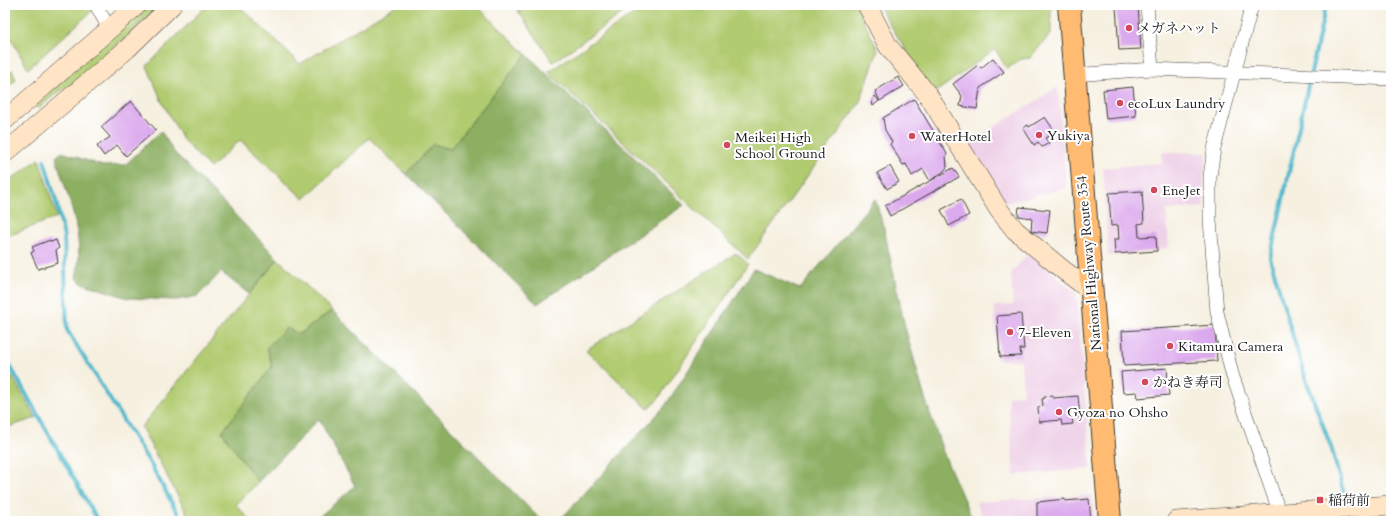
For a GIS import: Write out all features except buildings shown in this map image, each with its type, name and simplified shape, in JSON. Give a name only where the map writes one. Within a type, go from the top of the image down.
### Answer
[{"type":"highway","name":"National Highway Route 354","points":[[1069,5],[1110,521]]},
{"type":"street","points":[[96,5],[110,30]]},
{"type":"street","points":[[5,120],[137,5]]},
{"type":"street","points":[[5,153],[127,49],[172,5]]},
{"type":"street","points":[[867,5],[888,46],[928,96],[999,210],[1015,230],[1091,291]]},
{"type":"street","points":[[1147,5],[1152,69]]},
{"type":"street","points":[[1252,5],[1214,149],[1210,176],[1210,220],[1217,312],[1232,374],[1281,517]]},
{"type":"street","points":[[1074,75],[1152,69],[1391,79]]},
{"type":"street","points":[[1176,521],[1281,517],[1391,505]]},
{"type":"shaded area","points":[[1058,87],[1066,188],[1001,204],[966,145]]},
{"type":"shaded area","name":"EneJet","points":[[1162,152],[1207,153],[1204,173],[1204,207],[1166,210],[1169,248],[1108,256],[1103,168],[1162,163]]},
{"type":"shaded area","points":[[1029,253],[1076,293],[1091,469],[1014,475],[1008,397],[1023,394],[1021,360],[997,360],[994,306],[1013,305],[1011,273]]},
{"type":"shaded area","points":[[1092,495],[1094,521],[985,521],[976,502]]},
{"type":"green space","points":[[5,5],[90,5],[93,10],[28,69],[5,28]]},
{"type":"green space","points":[[146,5],[160,5],[80,80],[57,93],[38,109],[35,105]]},
{"type":"green space","points":[[207,5],[238,5],[300,64],[397,5],[476,5],[526,54],[450,149],[433,144],[406,174],[369,138],[304,199],[240,140],[210,168],[183,140],[162,102],[147,66]]},
{"type":"green space","points":[[514,5],[634,5],[553,62]]},
{"type":"green space","name":"Meikei High School Ground","points":[[647,5],[856,5],[878,50],[859,104],[748,259],[548,72]]},
{"type":"green space","points":[[878,5],[1051,5],[1051,35],[1030,58],[1021,59],[1007,69],[995,49],[933,94]]},
{"type":"green space","points":[[526,54],[684,205],[537,304],[406,174],[433,144],[450,149]]},
{"type":"green space","points":[[12,70],[16,80],[5,89],[5,75]]},
{"type":"green space","points":[[161,131],[174,152],[278,259],[249,294],[221,272],[198,296],[176,300],[128,298],[81,283],[76,278],[79,247],[77,231],[74,216],[56,157],[62,152],[103,166],[125,165]]},
{"type":"green space","points":[[39,159],[57,217],[5,237],[5,184]]},
{"type":"green space","points":[[875,199],[884,229],[905,327],[923,392],[943,452],[973,521],[559,521],[665,406],[754,269],[800,289]]},
{"type":"green space","points":[[736,253],[748,264],[658,399],[648,409],[586,350]]},
{"type":"green space","points":[[278,259],[332,310],[300,334],[222,432],[258,482],[236,505],[251,521],[191,521],[141,427]]},
{"type":"green space","points":[[332,310],[542,521],[314,521],[355,486],[319,419],[258,482],[222,432],[272,367],[267,347],[286,328],[300,334]]},
{"type":"green space","points":[[5,364],[36,418],[5,428]]},
{"type":"waterway","points":[[1326,5],[1270,258],[1304,374],[1332,450],[1344,494]]},
{"type":"waterway","points":[[44,160],[56,201],[64,237],[67,330],[151,465],[182,521]]},
{"type":"waterway","points":[[5,357],[98,521]]},
{"type":"place","name":"メガネハット","points":[[1129,28]]},
{"type":"place","name":"ecoLux Laundry","points":[[1120,103]]},
{"type":"place","name":"Yukiya","points":[[1039,135]]},
{"type":"place","name":"WaterHotel","points":[[912,136]]},
{"type":"place","name":"Meikei High School Ground","points":[[727,145]]},
{"type":"place","name":"EneJet","points":[[1154,190]]},
{"type":"place","name":"7-Eleven","points":[[1010,332]]},
{"type":"place","name":"Kitamura Camera","points":[[1170,346]]},
{"type":"place","name":"かねき寿司","points":[[1145,382]]},
{"type":"place","name":"Gyoza no Ohsho","points":[[1059,412]]},
{"type":"place","name":"稲荷前","points":[[1320,500]]}]
